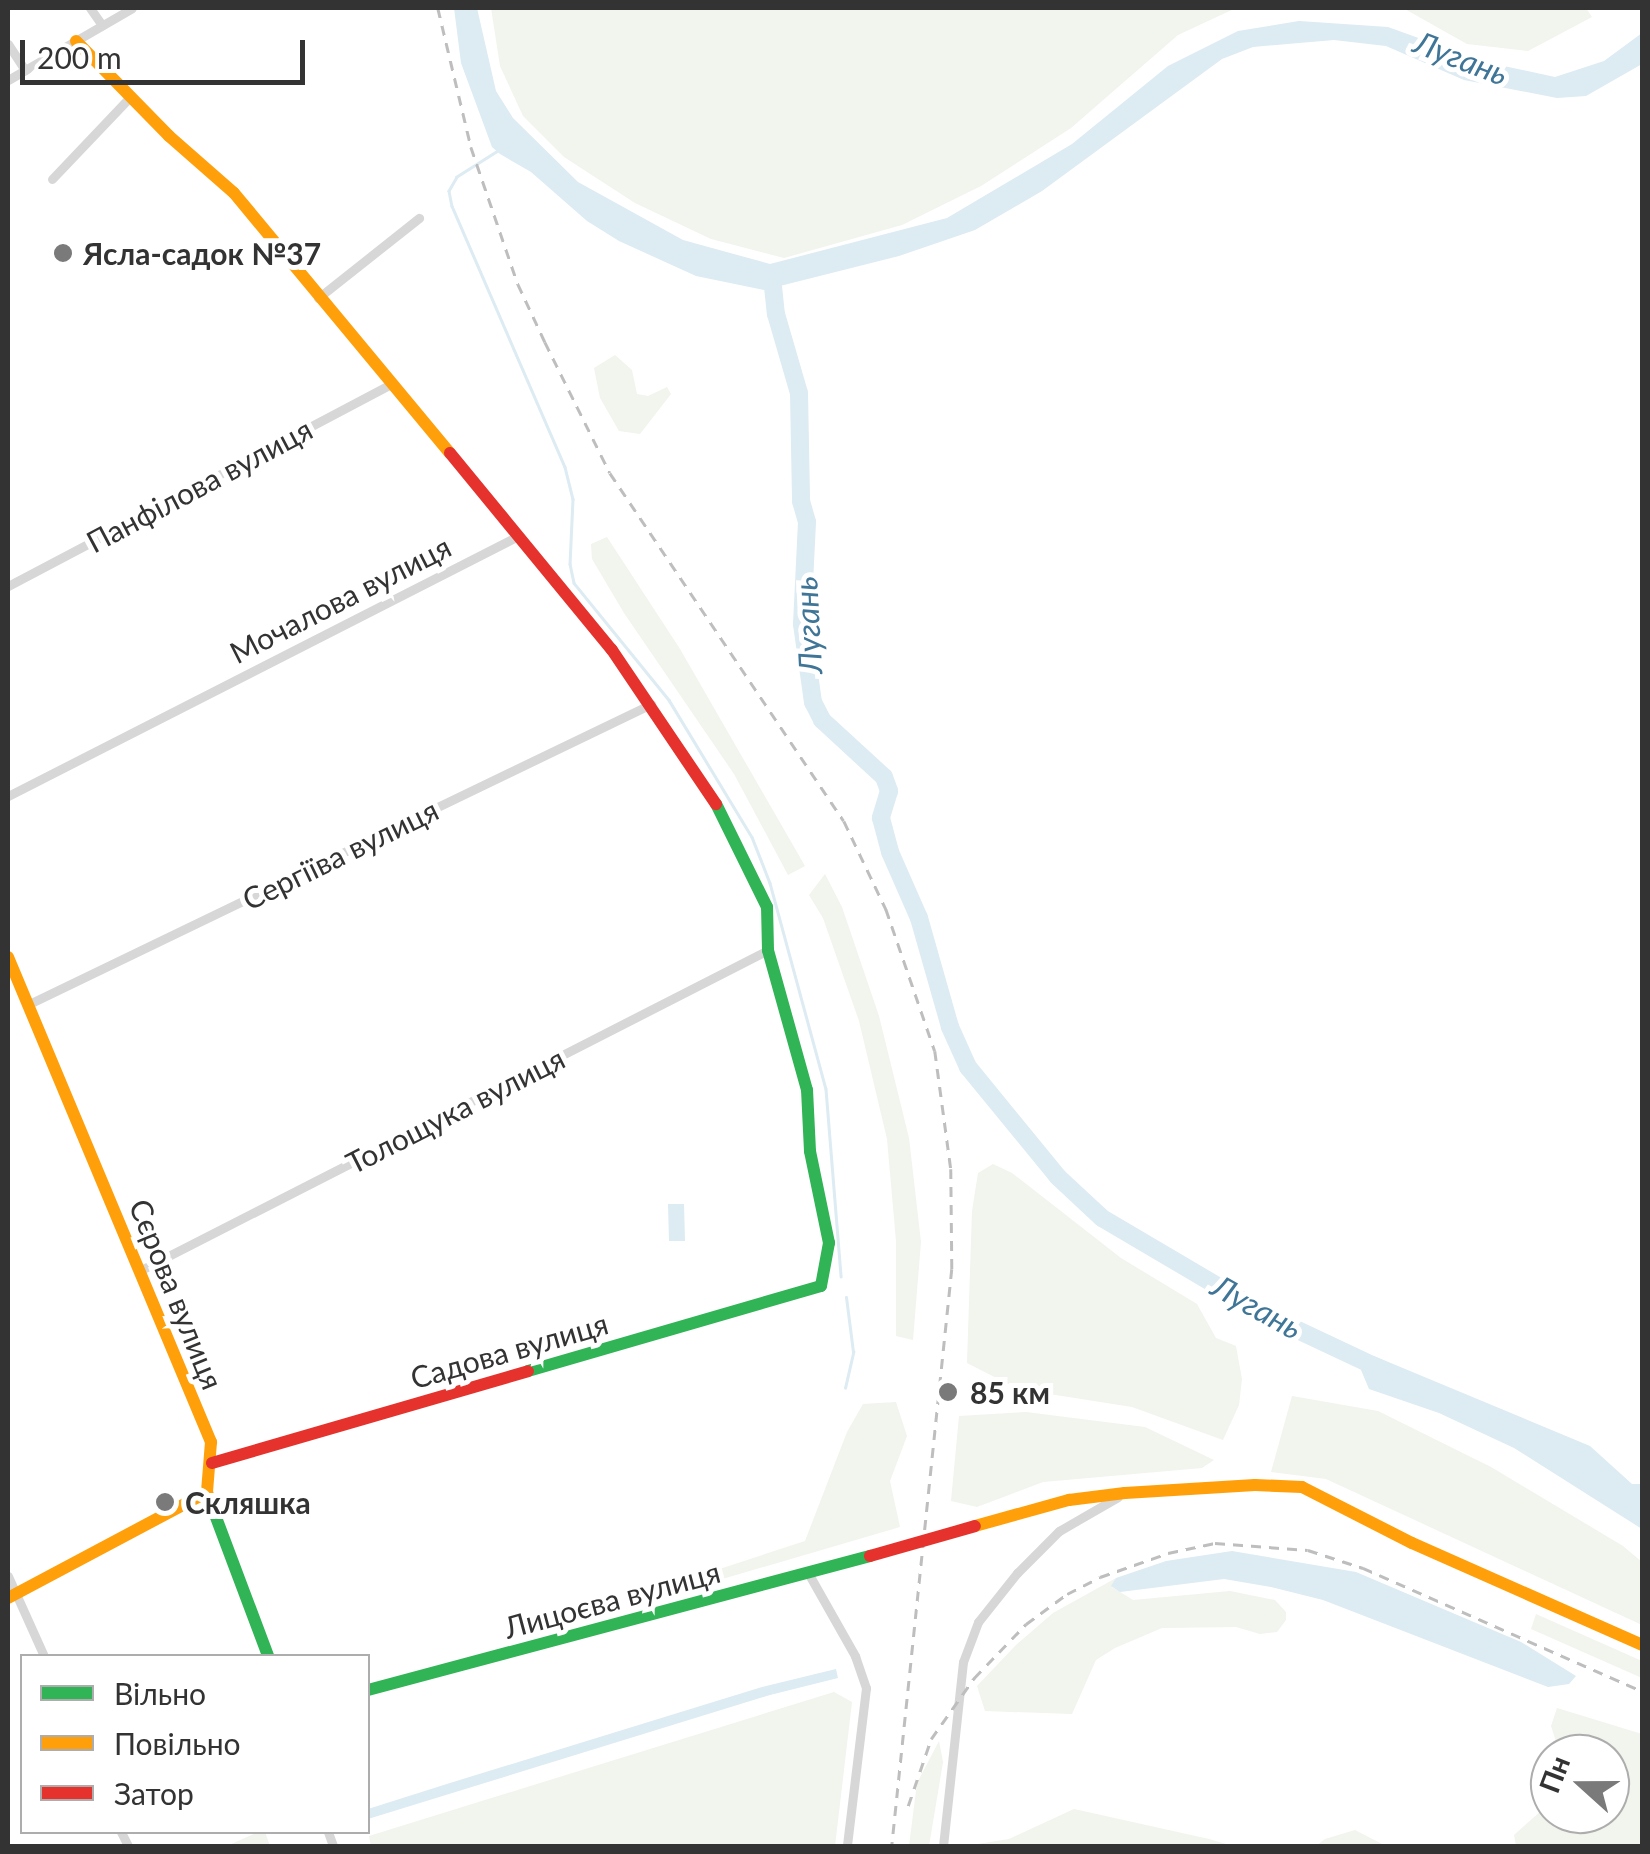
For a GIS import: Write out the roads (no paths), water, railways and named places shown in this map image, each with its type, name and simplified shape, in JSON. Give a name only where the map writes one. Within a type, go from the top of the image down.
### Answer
[{"type":"street","points":[[90,8],[102,25]]},
{"type":"street","points":[[8,80],[132,8]]},
{"type":"street","points":[[76,40],[234,193],[652,703],[723,814],[760,892],[770,930],[768,950]]},
{"type":"street","points":[[8,44],[24,70]]},
{"type":"street","points":[[52,179],[131,96]]},
{"type":"street","points":[[318,298],[419,218]]},
{"type":"street","name":"Панфілова вулиця","points":[[8,586],[391,384]]},
{"type":"street","name":"Мочалова вулиця","points":[[8,796],[518,536]]},
{"type":"street","name":"Сергіїва вулиця","points":[[27,1005],[652,703]]},
{"type":"street","name":"Толощука вулиця","points":[[141,1270],[768,950]]},
{"type":"street","name":"Садова вулиця","points":[[212,1463],[821,1286],[829,1243],[810,1150],[807,1090],[768,950]]},
{"type":"street","name":"Сєрова вулиця","points":[[8,958],[210,1442],[212,1463],[207,1492]]},
{"type":"street","name":"Лицоєва вулиця","points":[[370,1689],[1069,1500],[1255,1485],[1302,1488],[1642,1645]]},
{"type":"street","points":[[12,1596],[207,1492],[267,1654]]},
{"type":"street","points":[[943,1846],[963,1662],[978,1622],[1016,1572],[1059,1531],[1124,1493]]},
{"type":"street","points":[[807,1571],[855,1656],[866,1688],[847,1846]]},
{"type":"street","points":[[8,1576],[12,1596],[43,1654]]},
{"type":"water","points":[[454,8],[477,8],[496,91],[513,118],[578,182],[683,240],[770,264],[947,218],[1072,144],[1168,66],[1238,31],[1299,21],[1388,27],[1485,62],[1555,77],[1604,61],[1642,33],[1642,64],[1586,96],[1557,98],[1464,80],[1386,46],[1334,40],[1253,47],[1222,59],[1042,191],[975,230],[899,256],[764,290],[696,276],[619,241],[587,221],[531,172],[492,147],[461,63]]},
{"type":"water","points":[[668,1204],[684,1204],[685,1241],[669,1241]]},
{"type":"water","points":[[1374,1356],[1590,1446],[1632,1484],[1642,1484],[1642,1529],[1514,1448],[1439,1413],[1369,1389],[1361,1370]]},
{"type":"water","points":[[1232,1551],[1356,1572],[1521,1642],[1576,1676],[1569,1684],[1548,1687],[1323,1600],[1271,1587],[1224,1579],[1120,1592],[1111,1586],[1116,1578],[1166,1561]]},
{"type":"water","points":[[836,1669],[838,1678],[770,1695],[370,1818],[370,1808],[762,1687]]},
{"type":"waterway","points":[[498,151],[457,177],[449,191],[452,206],[565,467],[573,499],[570,564],[574,583],[669,700],[752,837],[770,883],[826,1089],[841,1276]]},
{"type":"waterway","name":"Лугань","points":[[772,277],[776,314],[799,393],[801,501],[807,522],[802,624],[813,702],[822,720],[884,777],[889,791],[881,818],[890,852],[919,918],[950,1027],[968,1067],[1058,1177],[1102,1218],[1272,1318],[1389,1373]]},
{"type":"waterway","points":[[845,1388],[853,1352],[846,1297]]},
{"type":"railway","points":[[438,8],[471,147],[518,284],[545,342],[610,473],[844,821],[886,909],[935,1051],[951,1169],[952,1269],[892,1846]]},
{"type":"railway","points":[[908,1806],[931,1739],[974,1678],[1026,1624],[1067,1594],[1100,1577],[1168,1553],[1215,1543],[1308,1550],[1363,1568],[1642,1691]]},
{"type":"place","name":"Ясла-садок №37","points":[[63,253]]},
{"type":"place","name":"85 км","points":[[948,1392]]},
{"type":"place","name":"Скляшка","points":[[165,1502]]}]
